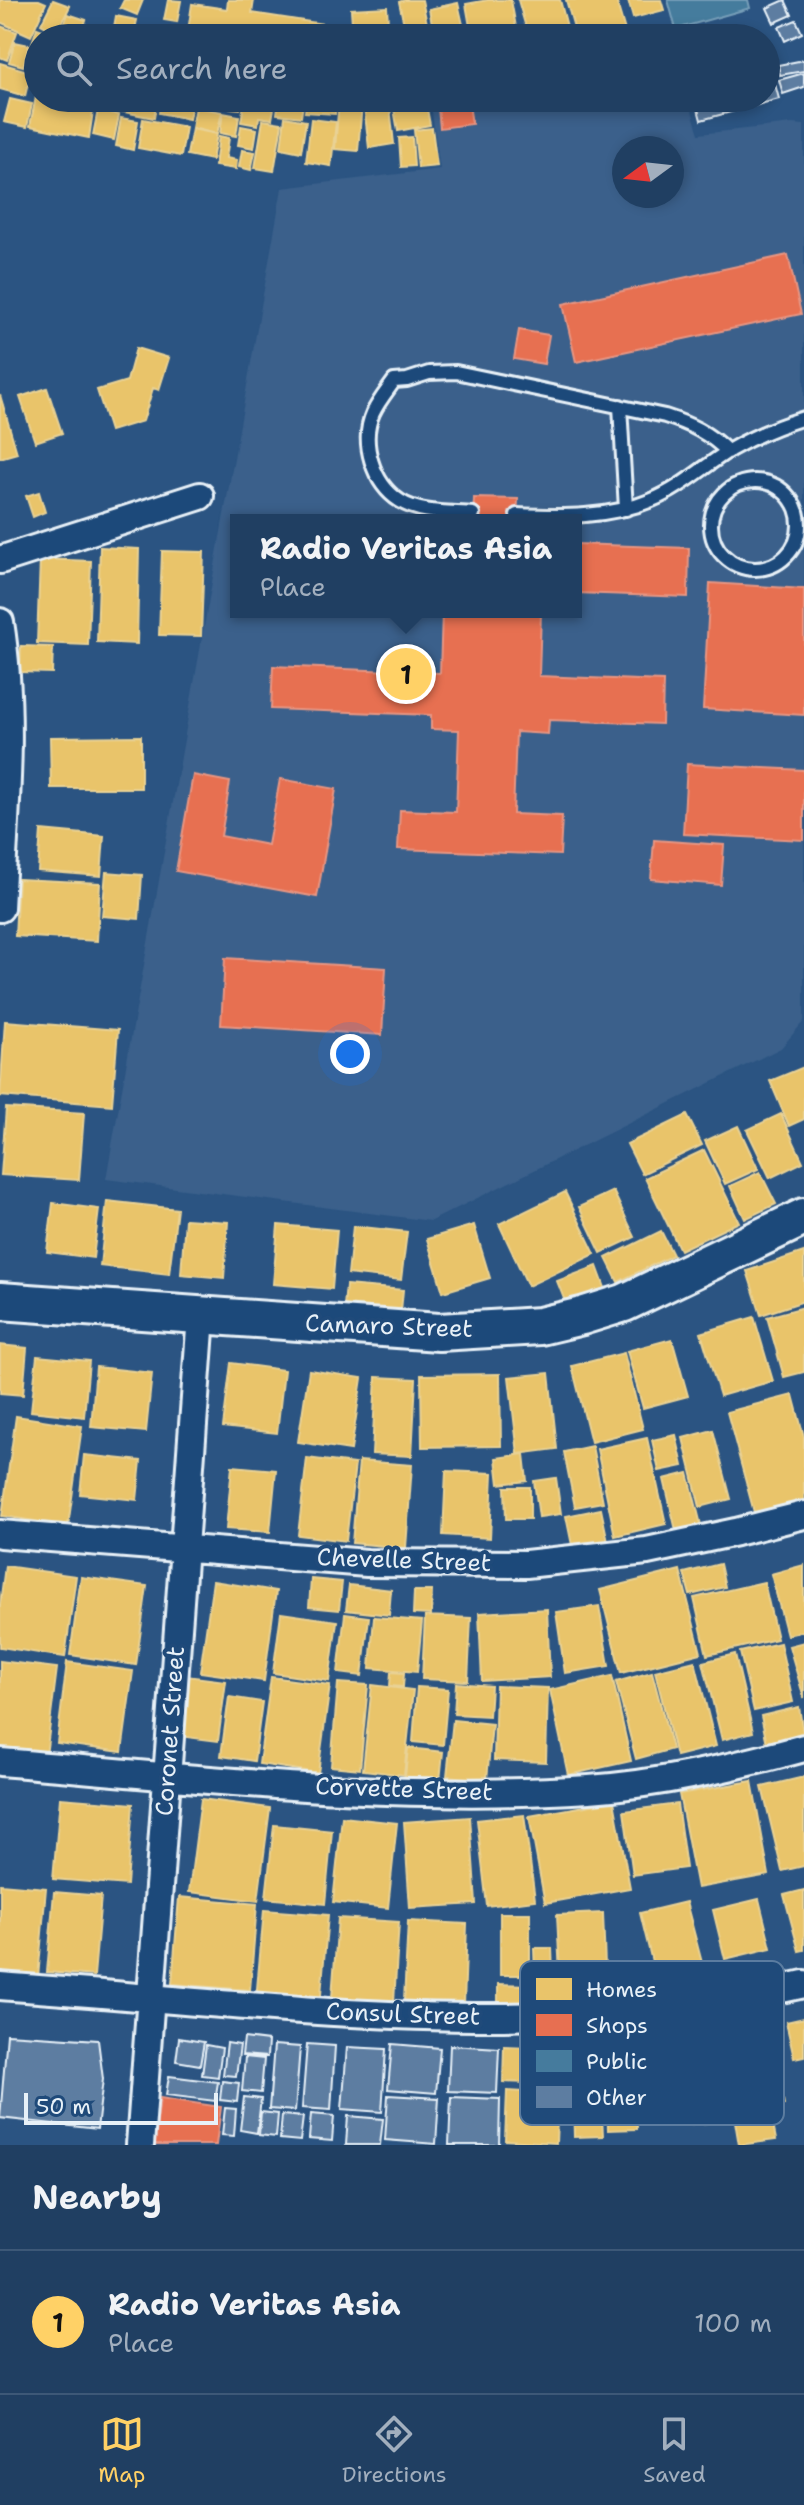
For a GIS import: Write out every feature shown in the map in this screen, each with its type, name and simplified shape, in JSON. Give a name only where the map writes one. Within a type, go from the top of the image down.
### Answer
[{"type":"street","points":[[0,560],[200,496]]},
{"type":"street","points":[[0,622],[7,663],[10,712],[0,908]]},
{"type":"street","name":"Camaro Street","points":[[0,1301],[439,1332],[540,1326],[624,1303],[804,1217]]},
{"type":"street","name":"Coronet Street","points":[[140,2145],[201,1316]]},
{"type":"street","name":"Chevelle Street","points":[[0,1534],[367,1563],[526,1564],[647,1551],[804,1515]]},
{"type":"street","name":"Corvette Street","points":[[0,1762],[433,1794],[591,1789],[684,1776],[804,1748]]},
{"type":"street","name":"Consul Street","points":[[784,1988],[804,1984]]},
{"type":"street","name":"Consul Street","points":[[0,1986],[151,1996],[338,2014],[446,2018],[520,2017]]},
{"type":"lane","points":[[473,514],[419,509],[401,502],[381,485],[371,460],[369,439],[373,414],[394,381],[429,373],[456,372],[620,406],[692,425],[713,437],[728,452]]},
{"type":"lane","points":[[620,406],[626,509]]},
{"type":"lane","points":[[582,515],[626,509],[675,489],[757,436],[804,418]]},
{"type":"lane","points":[[762,481],[788,495],[800,522],[792,550],[782,561],[770,568],[741,568],[718,550],[712,536],[711,521],[714,507],[722,495],[739,483],[762,481]]},
{"type":"shaded area","points":[[432,112],[692,112],[699,134],[804,125],[804,1021],[781,1048],[431,1221],[106,1179],[282,188],[440,169]]},
{"type":"building: Homes","points":[[0,0],[39,0],[46,3],[36,24],[24,24],[24,33],[0,22]]},
{"type":"building: Homes","points":[[53,0],[70,6],[61,24],[41,24]]},
{"type":"building: Homes","points":[[124,0],[143,0],[137,15],[120,8]]},
{"type":"building: Homes","points":[[168,0],[181,1],[177,22],[164,20]]},
{"type":"building: Homes","points":[[228,0],[254,0],[252,13],[324,24],[189,24],[192,4],[227,9]]},
{"type":"building: Homes","points":[[422,0],[427,24],[404,24],[399,2]]},
{"type":"building: Homes","points":[[511,0],[515,24],[470,24],[466,4]]},
{"type":"building: Homes","points":[[518,0],[560,0],[566,24],[525,24]]},
{"type":"building: Homes","points":[[566,0],[616,0],[623,24],[573,24]]},
{"type":"building: Homes","points":[[628,0],[661,0],[664,10],[633,18]]},
{"type":"building: Homes","points":[[458,3],[463,24],[432,24],[429,9]]},
{"type":"building: Homes","points":[[387,7],[388,24],[352,24],[351,9]]},
{"type":"building: Homes","points":[[68,14],[86,20],[85,24],[64,24]]},
{"type":"building: Homes","points":[[116,16],[137,20],[136,24],[115,24]]},
{"type":"building: Homes","points":[[0,26],[17,32],[7,60],[0,57]]},
{"type":"building: Homes","points":[[15,42],[24,44],[23,66],[9,62]]},
{"type":"building: Homes","points":[[0,63],[24,70],[24,96],[0,89]]},
{"type":"building: Homes","points":[[10,99],[24,102],[24,112],[30,112],[27,127],[4,122]]},
{"type":"building: Homes","points":[[33,112],[93,112],[89,138],[30,126]]},
{"type":"building: Homes","points":[[98,112],[119,115],[114,140],[93,135]]},
{"type":"building: Homes","points":[[124,112],[155,112],[154,118]]},
{"type":"building: Homes","points":[[159,112],[190,112],[189,119]]},
{"type":"building: Homes","points":[[195,112],[222,112],[217,134],[192,128]]},
{"type":"building: Homes","points":[[243,112],[273,112],[272,119],[259,117],[258,125],[241,122]]},
{"type":"building: Homes","points":[[277,112],[302,112],[301,117]]},
{"type":"building: Homes","points":[[338,112],[361,112],[358,151],[335,149]]},
{"type":"building: Homes","points":[[365,112],[391,112],[394,144],[369,148]]},
{"type":"building: Homes","points":[[395,112],[428,112],[430,125],[398,131]]},
{"type":"building: Homes","points":[[223,113],[239,116],[236,136],[220,133]]},
{"type":"building: Homes","points":[[285,117],[306,121],[301,152],[281,148]]},
{"type":"building: Homes","points":[[121,118],[138,121],[133,150],[116,146]]},
{"type":"building: Homes","points":[[143,119],[186,127],[181,156],[138,148]]},
{"type":"building: Homes","points":[[311,119],[336,122],[331,166],[306,162]]},
{"type":"building: Homes","points":[[263,120],[282,123],[274,171],[255,168]]},
{"type":"building: Homes","points":[[241,126],[257,129],[254,148],[238,145]]},
{"type":"building: Homes","points":[[432,128],[437,166],[418,168],[414,130]]},
{"type":"building: Homes","points":[[192,129],[217,134],[212,160],[187,155]]},
{"type":"building: Homes","points":[[219,136],[229,138],[226,158],[237,160],[236,169],[215,166]]},
{"type":"building: Homes","points":[[412,137],[414,166],[401,167],[399,138]]},
{"type":"building: Homes","points":[[242,150],[255,152],[251,170],[239,167]]},
{"type":"building: Homes","points":[[136,348],[169,358],[159,390],[153,388],[143,421],[110,431],[97,390],[127,381]]},
{"type":"building: Homes","points":[[47,388],[62,433],[35,442],[20,397]]},
{"type":"building: Homes","points":[[0,395],[17,453],[0,458]]},
{"type":"building: Homes","points":[[39,492],[45,512],[33,517],[26,496]]},
{"type":"building: Homes","points":[[100,547],[139,549],[137,644],[97,642]]},
{"type":"building: Homes","points":[[162,551],[204,552],[201,636],[159,635]]},
{"type":"building: Homes","points":[[40,559],[91,561],[88,645],[37,643]]},
{"type":"building: Homes","points":[[21,646],[53,647],[52,673],[20,672]]},
{"type":"building: Homes","points":[[141,736],[141,788],[51,788],[50,737]]},
{"type":"building: Homes","points":[[41,830],[104,836],[101,876],[38,871]]},
{"type":"building: Homes","points":[[106,872],[142,875],[139,919],[102,916]]},
{"type":"building: Homes","points":[[18,879],[100,883],[97,941],[15,936]]},
{"type":"building: Homes","points":[[5,1021],[118,1030],[112,1105],[0,1096]]},
{"type":"building: Homes","points":[[804,1067],[804,1119],[789,1126],[770,1081]]},
{"type":"building: Homes","points":[[6,1108],[84,1113],[79,1180],[1,1175]]},
{"type":"building: Homes","points":[[781,1114],[803,1162],[770,1178],[747,1130]]},
{"type":"building: Homes","points":[[687,1115],[702,1145],[642,1174],[627,1144]]},
{"type":"building: Homes","points":[[738,1126],[758,1169],[725,1184],[705,1141]]},
{"type":"building: Homes","points":[[704,1150],[739,1222],[680,1250],[645,1178]]},
{"type":"building: Homes","points":[[760,1172],[776,1204],[745,1219],[730,1186]]},
{"type":"building: Homes","points":[[613,1191],[635,1237],[601,1253],[579,1207]]},
{"type":"building: Homes","points":[[565,1192],[595,1254],[528,1286],[499,1224]]},
{"type":"building: Homes","points":[[107,1201],[177,1209],[169,1274],[100,1266]]},
{"type":"building: Homes","points":[[53,1203],[99,1209],[93,1258],[47,1252]]},
{"type":"building: Homes","points":[[185,1219],[228,1222],[224,1278],[181,1274]]},
{"type":"building: Homes","points":[[278,1225],[337,1230],[332,1289],[273,1284]]},
{"type":"building: Homes","points":[[474,1225],[490,1278],[443,1292],[427,1239]]},
{"type":"building: Homes","points":[[353,1226],[407,1232],[401,1280],[348,1274]]},
{"type":"building: Homes","points":[[661,1231],[673,1255],[618,1282],[606,1258]]},
{"type":"building: Homes","points":[[804,1252],[804,1301],[761,1315],[747,1271]]},
{"type":"building: Homes","points":[[597,1266],[605,1288],[566,1304],[557,1281]]},
{"type":"building: Homes","points":[[346,1285],[403,1290],[401,1311],[344,1306]]},
{"type":"building: Homes","points":[[804,1307],[804,1372],[784,1377],[767,1317]]},
{"type":"building: Homes","points":[[754,1317],[773,1381],[720,1396],[701,1333]]},
{"type":"building: Homes","points":[[672,1339],[688,1396],[643,1408],[627,1351]]},
{"type":"building: Homes","points":[[0,1345],[27,1348],[23,1395],[0,1393]]},
{"type":"building: Homes","points":[[624,1353],[643,1429],[591,1442],[572,1366]]},
{"type":"building: Homes","points":[[37,1356],[89,1361],[84,1417],[31,1411]]},
{"type":"building: Homes","points":[[231,1363],[284,1370],[277,1433],[223,1427]]},
{"type":"building: Homes","points":[[96,1367],[152,1373],[146,1432],[91,1427]]},
{"type":"building: Homes","points":[[309,1370],[362,1378],[351,1450],[298,1442]]},
{"type":"building: Homes","points":[[549,1373],[557,1449],[518,1454],[509,1377]]},
{"type":"building: Homes","points":[[500,1374],[501,1446],[422,1447],[421,1375]]},
{"type":"building: Homes","points":[[376,1377],[416,1379],[412,1456],[372,1454]]},
{"type":"building: Homes","points":[[793,1395],[804,1437],[804,1515],[758,1527],[727,1412]]},
{"type":"building: Homes","points":[[16,1416],[82,1426],[68,1526],[2,1516]]},
{"type":"building: Homes","points":[[713,1430],[731,1499],[700,1507],[683,1438]]},
{"type":"building: Homes","points":[[676,1435],[683,1466],[659,1471],[652,1440]]},
{"type":"building: Homes","points":[[647,1438],[666,1524],[615,1536],[597,1449]]},
{"type":"building: Homes","points":[[592,1446],[603,1502],[575,1507],[564,1452]]},
{"type":"building: Homes","points":[[524,1454],[527,1481],[499,1484],[496,1458]]},
{"type":"building: Homes","points":[[84,1455],[141,1461],[137,1500],[80,1494]]},
{"type":"building: Homes","points":[[307,1458],[355,1464],[346,1541],[298,1535]]},
{"type":"building: Homes","points":[[359,1461],[412,1465],[406,1548],[352,1543]]},
{"type":"building: Homes","points":[[232,1466],[276,1470],[270,1532],[226,1529]]},
{"type":"building: Homes","points":[[446,1471],[493,1473],[490,1538],[443,1535]]},
{"type":"building: Homes","points":[[688,1473],[703,1533],[678,1539],[664,1479]]},
{"type":"building: Homes","points":[[556,1478],[561,1514],[539,1517],[534,1481]]},
{"type":"building: Homes","points":[[505,1487],[530,1487],[530,1519],[506,1519]]},
{"type":"building: Homes","points":[[601,1509],[608,1542],[573,1550],[566,1516]]},
{"type":"building: Homes","points":[[720,1564],[725,1587],[690,1595],[684,1573]]},
{"type":"building: Homes","points":[[804,1565],[804,1631],[787,1635],[771,1574]]},
{"type":"building: Homes","points":[[5,1566],[76,1576],[65,1657],[0,1647],[0,1604]]},
{"type":"building: Homes","points":[[680,1570],[701,1653],[621,1673],[600,1590]]},
{"type":"building: Homes","points":[[81,1577],[147,1586],[136,1665],[70,1655]]},
{"type":"building: Homes","points":[[311,1579],[342,1582],[339,1610],[309,1607]]},
{"type":"building: Homes","points":[[213,1581],[276,1591],[264,1681],[200,1672]]},
{"type":"building: Homes","points":[[764,1582],[777,1639],[707,1655],[694,1598]]},
{"type":"building: Homes","points":[[349,1585],[391,1590],[389,1615],[346,1610]]},
{"type":"building: Homes","points":[[414,1591],[432,1591],[431,1615],[413,1614]]},
{"type":"building: Homes","points":[[599,1606],[609,1666],[565,1673],[556,1612]]},
{"type":"building: Homes","points":[[547,1609],[550,1677],[482,1681],[479,1613]]},
{"type":"building: Homes","points":[[281,1613],[337,1621],[329,1681],[273,1673]]},
{"type":"building: Homes","points":[[345,1614],[369,1617],[362,1676],[338,1673]]},
{"type":"building: Homes","points":[[425,1616],[471,1618],[468,1681],[422,1679]]},
{"type":"building: Homes","points":[[374,1617],[422,1621],[417,1672],[370,1668]]},
{"type":"building: Homes","points":[[804,1642],[804,1698],[789,1646]]},
{"type":"building: Homes","points":[[780,1643],[793,1702],[754,1711],[740,1652]]},
{"type":"building: Homes","points":[[735,1654],[753,1732],[722,1740],[703,1662]]},
{"type":"building: Homes","points":[[0,1661],[57,1668],[46,1756],[0,1750]]},
{"type":"building: Homes","points":[[695,1661],[716,1746],[676,1756],[655,1671]]},
{"type":"building: Homes","points":[[67,1662],[133,1671],[122,1752],[57,1743]]},
{"type":"building: Homes","points":[[391,1672],[404,1673],[403,1687],[390,1686]]},
{"type":"building: Homes","points":[[652,1672],[672,1749],[636,1759],[616,1682]]},
{"type":"building: Homes","points":[[186,1676],[226,1681],[218,1741],[178,1736]]},
{"type":"building: Homes","points":[[612,1676],[631,1761],[568,1775],[550,1690]]},
{"type":"building: Homes","points":[[271,1677],[330,1685],[318,1773],[259,1764]]},
{"type":"building: Homes","points":[[338,1683],[368,1685],[360,1769],[331,1766]]},
{"type":"building: Homes","points":[[456,1683],[491,1686],[489,1716],[454,1714]]},
{"type":"building: Homes","points":[[372,1685],[413,1690],[404,1775],[363,1770]]},
{"type":"building: Homes","points":[[496,1686],[548,1688],[546,1762],[494,1760]]},
{"type":"building: Homes","points":[[417,1687],[448,1689],[443,1745],[413,1742]]},
{"type":"building: Homes","points":[[229,1697],[262,1702],[254,1761],[221,1756]]},
{"type":"building: Homes","points":[[799,1707],[804,1739],[768,1748],[761,1716]]},
{"type":"building: Homes","points":[[453,1720],[492,1724],[487,1780],[447,1776]]},
{"type":"building: Homes","points":[[408,1748],[443,1752],[440,1781],[405,1777]]},
{"type":"building: Homes","points":[[804,1777],[804,1866],[782,1871],[762,1787]]},
{"type":"building: Homes","points":[[752,1781],[769,1875],[697,1888],[679,1794]]},
{"type":"building: Homes","points":[[60,1798],[133,1804],[127,1885],[53,1879]]},
{"type":"building: Homes","points":[[201,1799],[270,1808],[258,1901],[189,1892]]},
{"type":"building: Homes","points":[[614,1801],[630,1888],[545,1903],[529,1816]]},
{"type":"building: Homes","points":[[677,1804],[686,1868],[633,1875],[624,1811]]},
{"type":"building: Homes","points":[[524,1815],[535,1900],[487,1906],[477,1820]]},
{"type":"building: Homes","points":[[342,1817],[397,1823],[388,1908],[333,1902]]},
{"type":"building: Homes","points":[[470,1817],[476,1904],[410,1908],[404,1822]]},
{"type":"building: Homes","points":[[274,1825],[332,1831],[325,1904],[266,1898]]},
{"type":"building: Homes","points":[[0,1884],[46,1888],[38,1978],[0,1975]]},
{"type":"building: Homes","points":[[804,1890],[804,1950],[799,1951],[784,1895]]},
{"type":"building: Homes","points":[[54,1892],[101,1896],[94,1976],[47,1972]]},
{"type":"building: Homes","points":[[179,1897],[257,1904],[250,1990],[172,1984]]},
{"type":"building: Homes","points":[[759,1899],[771,1948],[725,1959],[713,1910]]},
{"type":"building: Homes","points":[[686,1902],[702,1961],[652,1961],[640,1913]]},
{"type":"building: Homes","points":[[264,1910],[328,1915],[320,2006],[256,2000]]},
{"type":"building: Homes","points":[[500,1913],[530,1913],[530,1961],[520,1961],[520,1975],[500,1975]]},
{"type":"building: Homes","points":[[603,1913],[605,1961],[559,1961],[557,1915]]},
{"type":"building: Homes","points":[[338,1918],[399,1922],[394,2002],[332,1997]]},
{"type":"building: Homes","points":[[408,1921],[467,1924],[464,2004],[404,2001]]},
{"type":"building: Homes","points":[[534,1948],[552,1948],[553,1961],[534,1961]]},
{"type":"building: Homes","points":[[498,1984],[520,1985],[520,2003],[498,2003]]},
{"type":"building: Homes","points":[[804,2018],[804,2056],[794,2058],[786,2022]]},
{"type":"building: Homes","points":[[504,2046],[520,2047],[520,2083],[503,2082]]},
{"type":"building: Homes","points":[[507,2091],[520,2092],[520,2125],[557,2125],[556,2143],[505,2140]]},
{"type":"building: Homes","points":[[574,2125],[602,2125],[603,2136],[574,2137]]},
{"type":"building: Homes","points":[[608,2125],[637,2125],[637,2129],[608,2130]]},
{"type":"building: Homes","points":[[736,2125],[773,2125],[776,2140],[739,2145]]},
{"type":"building: Shops","points":[[438,112],[470,112],[472,124],[440,128]]},
{"type":"building: Shops","points":[[788,255],[801,314],[576,362],[563,304]]},
{"type":"building: Shops","points":[[519,330],[549,335],[544,364],[514,359]]},
{"type":"building: Shops","points":[[474,498],[518,499],[517,514],[473,514]]},
{"type":"building: Shops","points":[[582,544],[689,548],[688,597],[582,593]]},
{"type":"building: Shops","points":[[710,583],[804,589],[804,715],[703,709]]},
{"type":"building: Shops","points":[[442,618],[541,618],[539,676],[663,681],[662,724],[549,720],[548,734],[516,732],[513,814],[562,816],[560,855],[398,849],[400,810],[456,812],[459,730],[431,729],[431,715],[271,709],[273,666],[440,673]]},
{"type":"building: Shops","points":[[687,764],[804,770],[804,840],[683,834]]},
{"type":"building: Shops","points":[[193,775],[230,782],[221,836],[268,845],[280,779],[336,789],[317,897],[176,871]]},
{"type":"building: Shops","points":[[654,840],[724,845],[721,885],[651,879]]},
{"type":"building: Shops","points":[[225,958],[386,968],[382,1035],[221,1025]]},
{"type":"building: Shops","points":[[160,2098],[221,2107],[216,2145],[154,2145]]},
{"type":"building: Public","points":[[668,0],[748,0],[750,8],[694,24],[675,24]]},
{"type":"building: Other","points":[[785,0],[792,15],[774,23],[767,8]]},
{"type":"building: Other","points":[[796,20],[802,33],[785,41],[780,27]]},
{"type":"building: Other","points":[[804,60],[804,71],[780,75],[780,65]]},
{"type":"building: Other","points":[[804,73],[804,87],[783,94],[780,80]]},
{"type":"building: Other","points":[[699,112],[731,112],[701,120]]},
{"type":"building: Other","points":[[7,2034],[98,2040],[103,2079],[97,2129],[0,2118]]},
{"type":"building: Other","points":[[179,2038],[204,2042],[200,2065],[176,2061]]},
{"type":"building: Other","points":[[244,2038],[268,2041],[267,2057],[242,2055]]},
{"type":"building: Other","points":[[227,2043],[240,2045],[236,2076],[223,2075]]},
{"type":"building: Other","points":[[307,2044],[335,2046],[331,2110],[302,2108]]},
{"type":"building: Other","points":[[392,2044],[440,2048],[436,2093],[388,2089]]},
{"type":"building: Other","points":[[206,2045],[222,2048],[218,2077],[202,2075]]},
{"type":"building: Other","points":[[274,2045],[300,2047],[295,2111],[269,2109]]},
{"type":"building: Other","points":[[450,2045],[499,2048],[497,2093],[448,2091]]},
{"type":"building: Other","points":[[347,2047],[386,2049],[382,2112],[342,2109]]},
{"type":"building: Other","points":[[245,2057],[264,2059],[261,2093],[242,2091]]},
{"type":"building: Other","points":[[169,2076],[218,2082],[215,2101],[166,2095]]},
{"type":"building: Other","points":[[222,2081],[239,2083],[237,2102],[220,2100]]},
{"type":"building: Other","points":[[388,2095],[439,2098],[436,2144],[385,2140]]},
{"type":"building: Other","points":[[244,2097],[261,2099],[257,2133],[240,2130]]},
{"type":"building: Other","points":[[451,2097],[500,2099],[499,2145],[449,2145]]},
{"type":"building: Other","points":[[225,2108],[236,2109],[234,2136],[222,2135]]},
{"type":"building: Other","points":[[261,2112],[278,2114],[276,2137],[259,2135]]},
{"type":"building: Other","points":[[311,2114],[334,2116],[332,2141],[309,2139]]},
{"type":"building: Other","points":[[282,2115],[303,2117],[300,2141],[280,2139]]},
{"type":"building: Other","points":[[348,2116],[383,2119],[380,2145],[346,2145]]},
{"type":"place","name":"Radio Veritas Asia","points":[[406,674]]}]
